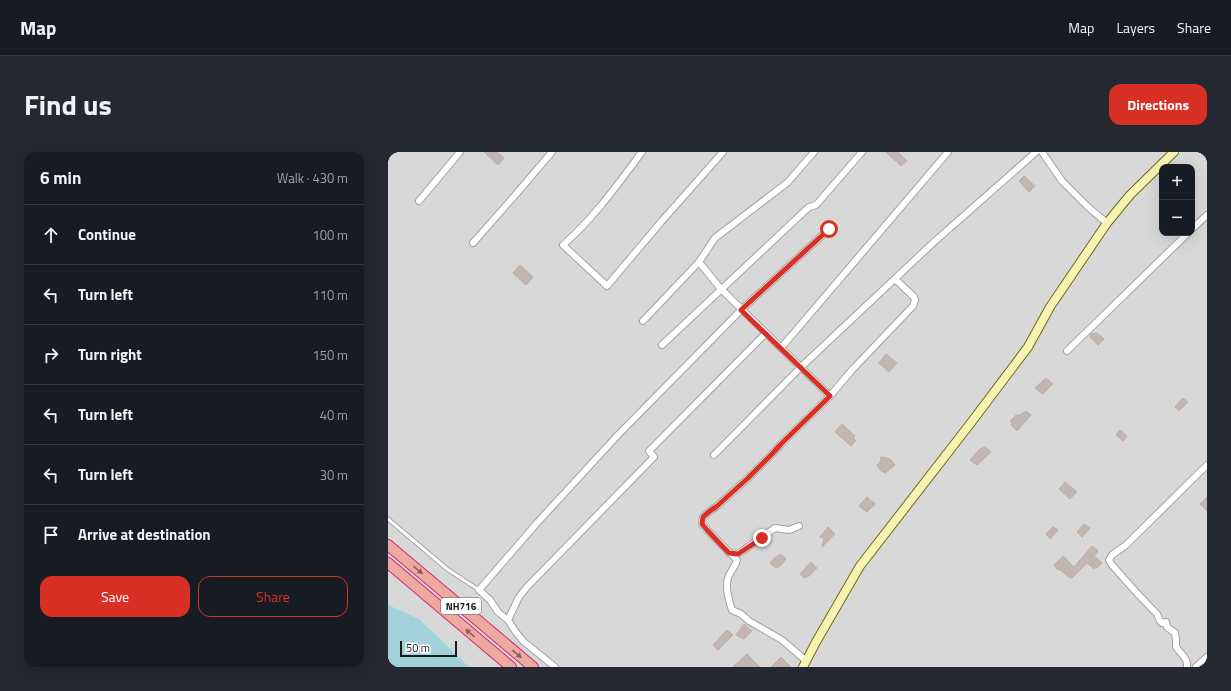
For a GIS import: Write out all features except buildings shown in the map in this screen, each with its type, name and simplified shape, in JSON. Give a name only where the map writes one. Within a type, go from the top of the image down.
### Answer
[{"type":"highway","name":"NH716","points":[[388,545],[533,667]]},
{"type":"highway","name":"NH716","points":[[388,563],[511,667]]},
{"type":"main road","points":[[804,665],[860,566],[1028,347],[1050,307],[1108,223],[1130,195],[1174,152]]},
{"type":"street","points":[[419,201],[460,152]]},
{"type":"street","points":[[473,243],[552,152]]},
{"type":"street","points":[[642,152],[605,201],[563,245],[607,286],[723,152]]},
{"type":"street","points":[[643,320],[699,262],[715,238],[788,182],[814,152]]},
{"type":"street","points":[[662,345],[809,207],[816,206],[862,152]]},
{"type":"street","points":[[781,348],[948,152]]},
{"type":"street","points":[[714,455],[801,368],[934,242],[1036,152]]},
{"type":"street","points":[[1042,152],[1062,181],[1088,207],[1108,223]]},
{"type":"street","points":[[1195,226],[1207,215]]},
{"type":"street","points":[[555,667],[524,641],[508,620],[498,612],[490,600],[479,590],[537,523],[617,436],[741,310],[829,229]]},
{"type":"street","points":[[1067,351],[1185,236]]},
{"type":"street","points":[[699,262],[721,289],[741,310],[830,396]]},
{"type":"street","points":[[804,665],[804,659],[782,640],[749,621],[741,614],[732,610],[729,604],[727,578],[734,569],[737,560],[702,524],[703,517],[721,503],[748,478],[830,396],[852,370],[913,306],[915,300],[914,297],[895,280]]},
{"type":"street","points":[[508,620],[519,597],[527,587],[654,457],[649,451],[765,334]]},
{"type":"street","points":[[1187,667],[1186,658],[1176,647],[1175,633],[1167,627],[1166,622],[1162,623],[1160,621],[1157,614],[1134,591],[1109,560],[1112,555],[1126,545],[1207,465]]},
{"type":"street","points":[[729,553],[738,554],[775,528],[789,530],[799,526]]},
{"type":"street","points":[[1196,667],[1207,657]]},
{"type":"lane","points":[[388,519],[447,569],[479,590]]},
{"type":"shaded area","points":[[388,152],[1207,152],[1207,667],[388,667]]},
{"type":"water","points":[[388,605],[419,619],[469,667],[388,667]]},
{"type":"route","points":[[762,538],[738,554],[729,553],[702,524],[703,517],[748,478],[830,396],[741,310],[829,229]]}]
